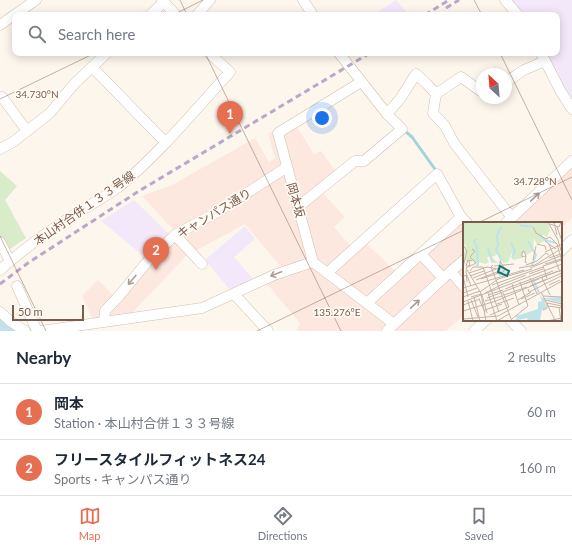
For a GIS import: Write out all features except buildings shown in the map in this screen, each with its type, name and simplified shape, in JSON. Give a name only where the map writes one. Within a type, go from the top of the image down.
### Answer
[{"type":"street","points":[[19,12],[36,0]]},
{"type":"street","points":[[200,12],[210,0]]},
{"type":"street","points":[[303,0],[310,12]]},
{"type":"street","points":[[505,0],[515,12]]},
{"type":"street","points":[[153,12],[163,1],[173,12]]},
{"type":"street","points":[[0,25],[12,17]]},
{"type":"street","points":[[0,149],[50,113],[75,83],[104,56]]},
{"type":"street","name":"本山村合併１３３号線","points":[[0,270],[66,220],[118,187],[144,165],[166,143],[230,72],[212,56]]},
{"type":"street","points":[[298,207],[355,161],[364,161],[402,129],[387,114],[341,56]]},
{"type":"street","points":[[512,78],[543,57],[561,92],[572,109]]},
{"type":"street","points":[[92,67],[166,143]]},
{"type":"street","points":[[387,114],[400,99],[416,74],[436,94]]},
{"type":"street","points":[[476,87],[461,76],[436,94],[433,113],[445,126],[454,143],[509,220],[572,161]]},
{"type":"street","name":"岡本坂","points":[[313,262],[278,133],[361,82]]},
{"type":"street","points":[[0,97],[2,97],[27,131]]},
{"type":"street","name":"キャンパス通り","points":[[104,322],[105,310],[148,262],[175,235],[221,210],[287,167]]},
{"type":"street","points":[[327,273],[436,174],[464,220],[421,254],[367,304]]},
{"type":"street","points":[[175,235],[202,264]]},
{"type":"street","points":[[0,242],[10,261]]},
{"type":"street","points":[[421,254],[463,286]]},
{"type":"street","points":[[41,331],[202,308],[274,274],[313,262],[367,304],[391,328],[463,261]]},
{"type":"street","points":[[17,286],[37,331]]},
{"type":"street","points":[[234,294],[268,331]]},
{"type":"street","points":[[0,312],[25,331]]},
{"type":"street","points":[[474,331],[485,321]]},
{"type":"street","points":[[511,321],[521,331]]},
{"type":"shaded area","points":[[396,0],[406,12],[378,12]]},
{"type":"shaded area","points":[[512,0],[572,0],[572,99],[563,87],[548,56],[560,56],[560,12],[522,12]]},
{"type":"shaded area","points":[[292,119],[314,154],[321,151],[336,172],[318,188],[345,217],[334,227],[356,252],[366,243],[401,277],[462,221],[463,316],[446,331],[296,331],[300,323],[267,284],[285,275],[281,267],[245,224],[186,256],[130,315],[93,320],[82,296],[98,280],[113,295],[179,236],[142,196],[172,185],[255,138],[269,162],[275,158],[268,134]]},
{"type":"shaded area","points":[[572,166],[572,218],[562,227],[562,222],[510,222]]},
{"type":"shaded area","points":[[134,200],[170,235],[146,258],[101,221]]},
{"type":"shaded area","points":[[245,226],[255,239],[234,257],[254,280],[231,291],[205,260]]},
{"type":"green space","points":[[0,171],[17,186],[5,200],[26,238],[7,251],[0,237]]},
{"type":"waterway","points":[[405,131],[412,137],[437,172]]},
{"type":"waterway","points":[[0,323],[13,331]]},
{"type":"railway","points":[[430,12],[449,0]]},
{"type":"railway","points":[[446,8],[459,0]]},
{"type":"railway","points":[[0,284],[28,263],[139,191],[365,56]]},
{"type":"place","name":"岡本","points":[[230,134]]},
{"type":"place","name":"フリースタイルフィットネス24","points":[[156,270]]}]
